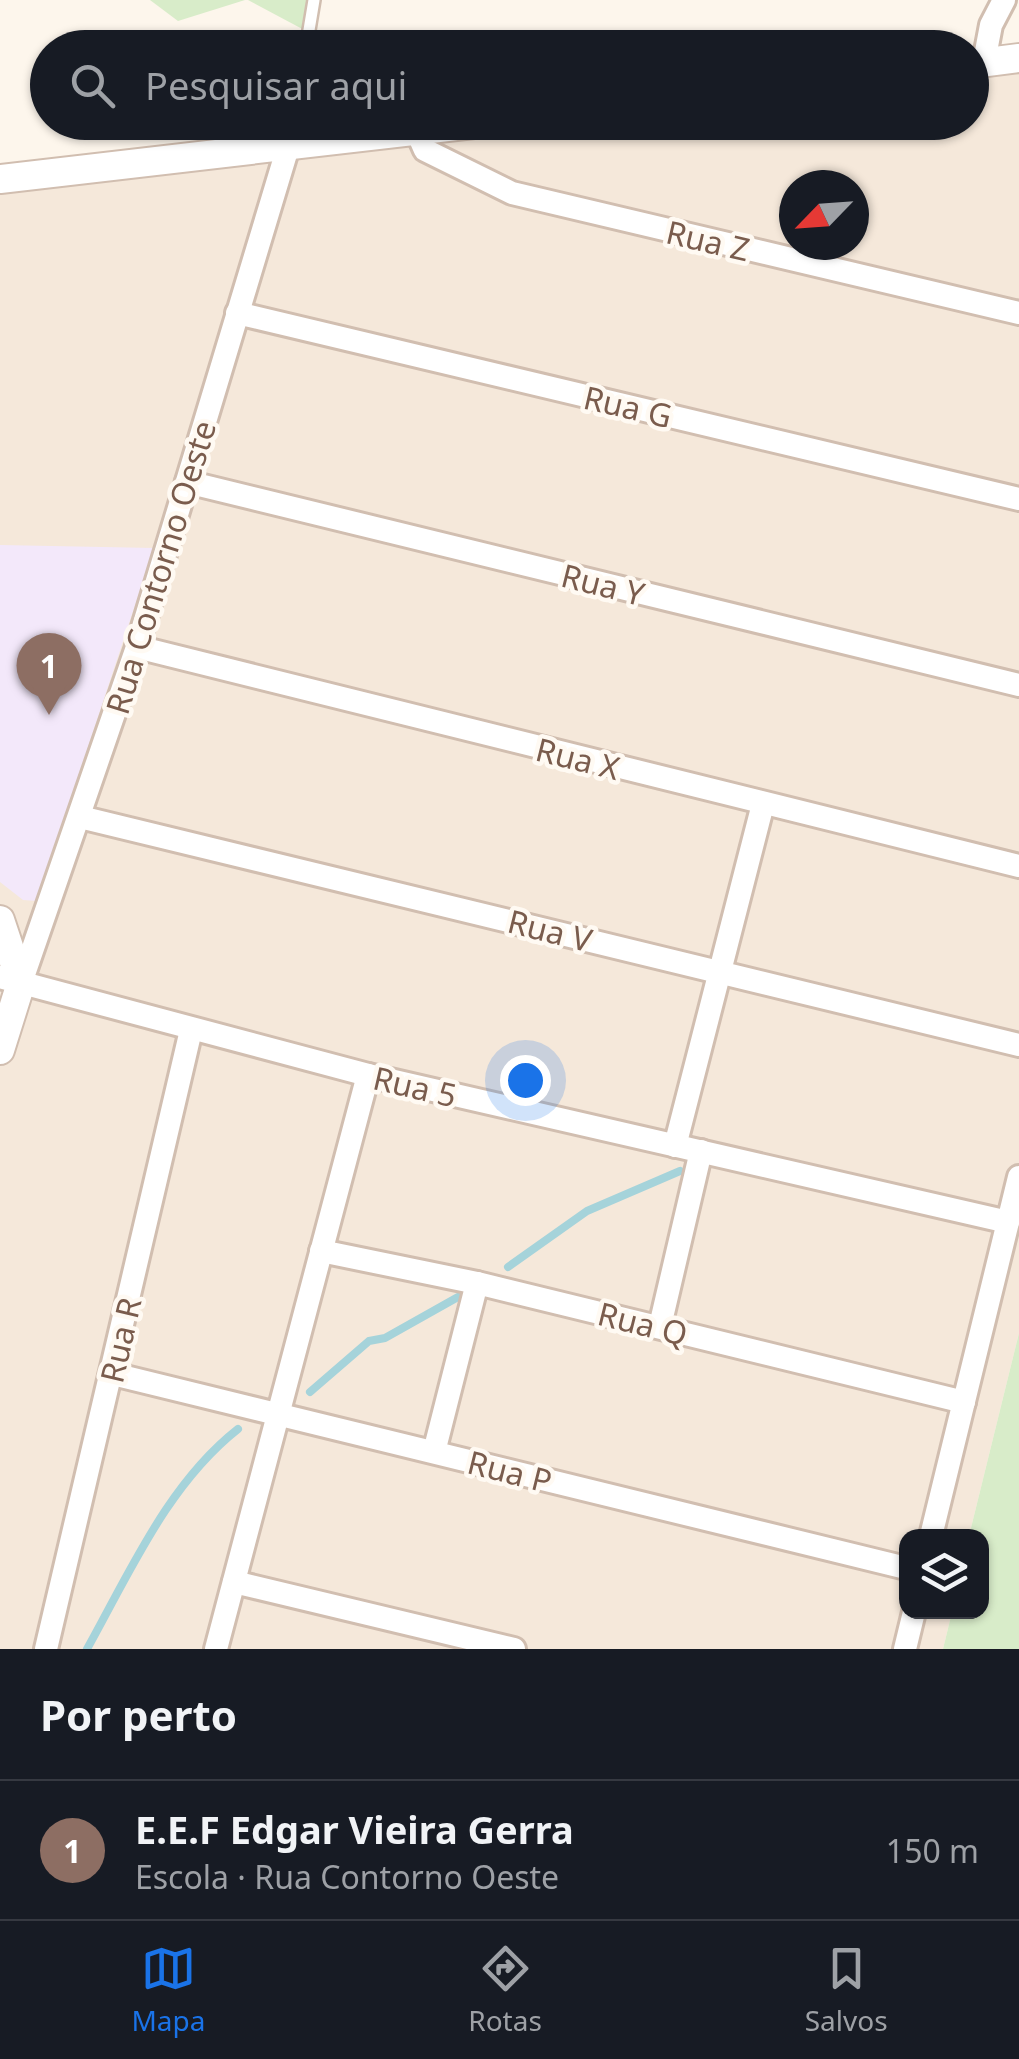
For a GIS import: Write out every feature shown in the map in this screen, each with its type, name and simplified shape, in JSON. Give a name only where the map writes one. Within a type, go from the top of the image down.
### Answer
[{"type":"street","points":[[989,31],[1004,0]]},
{"type":"street","points":[[989,62],[1019,58]]},
{"type":"street","points":[[0,179],[304,140]]},
{"type":"street","name":"Rua Z","points":[[421,140],[425,150],[512,192],[1019,313]]},
{"type":"street","name":"Rua Contorno Oeste","points":[[10,980],[80,816],[138,647],[290,141]]},
{"type":"street","name":"Rua G","points":[[237,313],[1019,499]]},
{"type":"street","name":"Rua Y","points":[[187,482],[1019,685]]},
{"type":"street","name":"Rua X","points":[[138,647],[1019,866]]},
{"type":"street","points":[[676,1146],[762,804]]},
{"type":"street","name":"Rua V","points":[[80,816],[1019,1045]]},
{"type":"street","points":[[0,920],[10,980],[0,1050]]},
{"type":"street","name":"Rua 5","points":[[10,980],[368,1075],[1008,1222]]},
{"type":"street","name":"Rua R","points":[[46,1649],[192,1030]]},
{"type":"street","points":[[216,1649],[368,1075]]},
{"type":"street","points":[[660,1326],[701,1152]]},
{"type":"street","points":[[933,1529],[1019,1177]]},
{"type":"street","name":"Rua Q","points":[[321,1250],[660,1326],[964,1402]]},
{"type":"street","points":[[434,1452],[477,1283]]},
{"type":"street","name":"Rua P","points":[[113,1374],[899,1566]]},
{"type":"street","points":[[234,1582],[514,1649]]},
{"type":"street","points":[[906,1649],[912,1619]]},
{"type":"lane","points":[[309,30],[314,0]]},
{"type":"shaded area","points":[[1019,58],[1019,1333],[971,1529],[899,1529],[899,1619],[950,1619],[943,1649],[0,1649],[0,179],[337,140],[989,140],[989,62]]},
{"type":"shaded area","points":[[0,545],[154,548],[37,901],[23,900],[0,882]]},
{"type":"green space","points":[[150,0],[245,0],[178,21]]},
{"type":"green space","points":[[248,0],[316,0],[308,30]]},
{"type":"green space","points":[[1019,1333],[1019,1649],[943,1649],[950,1619],[989,1619],[989,1529],[971,1529]]},
{"type":"waterway","points":[[508,1267],[587,1211],[680,1171]]},
{"type":"waterway","points":[[310,1392],[369,1341],[385,1338],[458,1297]]},
{"type":"waterway","points":[[87,1649],[171,1502],[213,1451],[238,1429]]},
{"type":"place","name":"E.E.F Edgar Vieira Gerra","points":[[49,715]]}]
